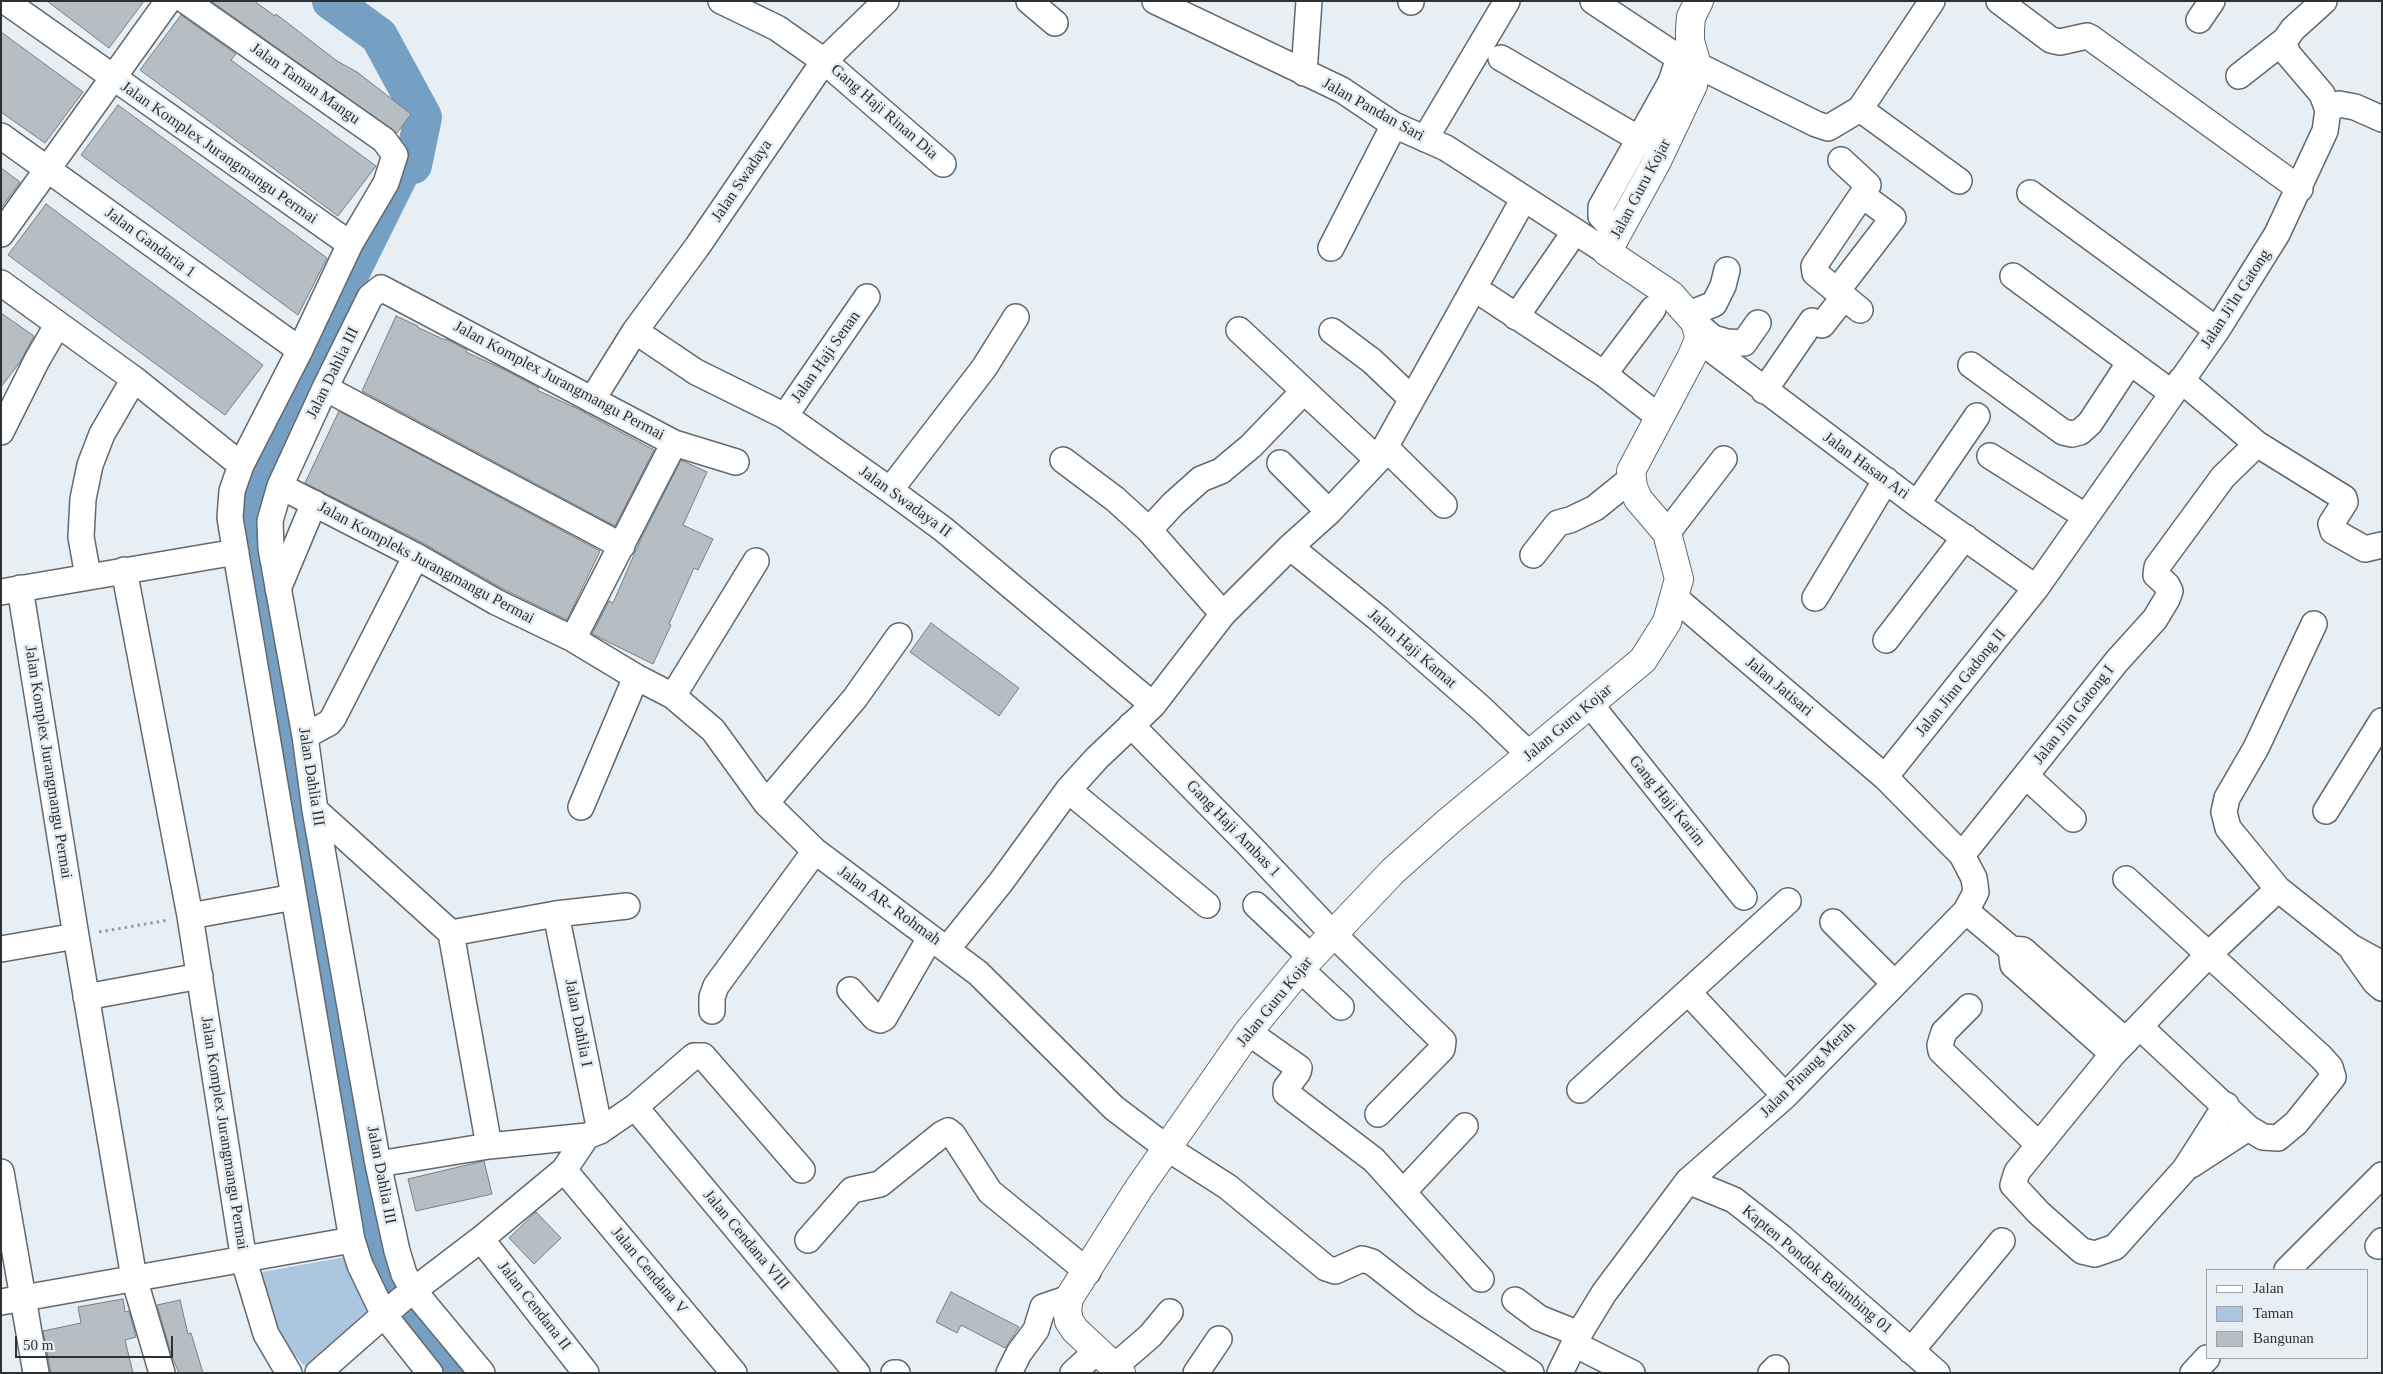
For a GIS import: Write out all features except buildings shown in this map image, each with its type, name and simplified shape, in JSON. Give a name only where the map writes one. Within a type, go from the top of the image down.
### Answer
[{"type":"street","name":"Jalan Komplex Jurangmangu Permai","points":[[5,1],[113,79],[350,244]]},
{"type":"street","name":"Jalan Komplex Jurangmangu Permai","points":[[1,234],[168,1]]},
{"type":"street","name":"Jalan Taman Mangu","points":[[186,1],[384,140],[395,155],[386,182],[350,244]]},
{"type":"street","points":[[721,1],[778,28],[824,60]]},
{"type":"street","name":"Jalan Swadaya","points":[[592,400],[635,331],[698,247],[824,60],[886,1]]},
{"type":"street","points":[[1029,1],[1055,22]]},
{"type":"street","name":"Jalan Pandan Sari","points":[[1155,1],[1342,90],[1394,124],[1446,148],[1523,200],[1612,242]]},
{"type":"street","points":[[1304,73],[1308,1]]},
{"type":"street","points":[[1426,139],[1506,1]]},
{"type":"street","points":[[1593,1],[1688,61],[1822,127],[1828,128],[1860,109],[1932,1]]},
{"type":"street","name":"Jalan Guru Kojar","points":[[1694,326],[1659,286],[1612,242],[1656,163],[1694,85],[1688,61],[1691,17],[1699,1]]},
{"type":"street","points":[[1999,1],[2051,40],[2060,42],[2087,36],[2091,38],[2300,189]]},
{"type":"street","points":[[2238,76],[2285,40],[2293,29],[2324,1]]},
{"type":"street","points":[[2285,40],[2288,54],[2322,94],[2328,110],[2339,104],[2355,107],[2382,119]]},
{"type":"street","points":[[1501,58],[1639,139]]},
{"type":"street","name":"Gang Haji Rinan Dia","points":[[824,60],[943,164]]},
{"type":"street","points":[[1612,242],[1601,216],[1601,206],[1670,82],[1688,61]]},
{"type":"street","points":[[1860,109],[1959,180]]},
{"type":"street","name":"Jalan Ji'ln Gatong","points":[[2036,588],[2217,330],[2277,234],[2300,189],[2325,130],[2328,110]]},
{"type":"street","points":[[1331,248],[1394,124]]},
{"type":"street","name":"Jalan Gandaria 1","points":[[1,136],[300,350]]},
{"type":"street","points":[[1841,160],[1868,185],[1814,266],[1815,273],[1847,299]]},
{"type":"street","points":[[2030,193],[2217,330]]},
{"type":"street","points":[[1764,391],[1812,321],[1822,325],[1847,299],[1893,218],[1862,195]]},
{"type":"street","points":[[850,990],[875,1018],[880,1020],[884,1018],[939,943],[1001,882],[1068,790],[1130,725],[1153,705],[1223,614],[1290,547],[1329,512],[1381,453],[1523,200]]},
{"type":"street","points":[[1516,317],[1567,243]]},
{"type":"street","points":[[350,244],[300,350],[241,464],[230,498],[236,552],[352,1240],[360,1265],[396,1304],[482,1373]]},
{"type":"street","points":[[1534,555],[1558,523],[1570,520],[1595,508],[1631,479],[1631,471],[1659,416],[1694,326],[1714,304],[1723,286],[1727,270]]},
{"type":"street","points":[[2013,276],[2130,362],[2176,387],[2257,444],[2344,498],[2345,502],[2330,524],[2333,531],[2365,549],[2382,544]]},
{"type":"street","points":[[1,283],[134,379],[241,464]]},
{"type":"street","name":"Jalan Dahlia III","points":[[386,289],[377,289],[370,297],[325,388],[280,486],[270,521],[271,548],[305,736],[315,810],[378,1164],[396,1251],[404,1274],[396,1304]]},
{"type":"street","name":"Jalan Komplex Jurangmangu Permai","points":[[386,289],[674,443],[736,462]]},
{"type":"street","points":[[1486,296],[1604,374],[1659,416]]},
{"type":"street","name":"Jalan Haji Senan","points":[[785,416],[867,297]]},
{"type":"street","points":[[1604,374],[1653,309]]},
{"type":"street","points":[[890,490],[984,368],[1016,317]]},
{"type":"street","points":[[1694,326],[1713,338],[1727,342],[1744,343],[1758,322]]},
{"type":"street","points":[[3,424],[58,324]]},
{"type":"street","name":"Jalan Hasan Ari","points":[[1694,326],[1764,391],[1917,504],[2036,588]]},
{"type":"street","points":[[1240,330],[1304,391],[1444,505]]},
{"type":"street","name":"Jalan Swadaya II","points":[[635,331],[696,372],[785,416],[890,490],[943,529],[1153,705]]},
{"type":"street","points":[[1332,331],[1372,361],[1412,399]]},
{"type":"street","points":[[1970,365],[2063,432],[2072,434],[2080,432],[2090,423],[2130,362]]},
{"type":"street","points":[[88,576],[81,537],[83,499],[90,465],[102,434],[134,379]]},
{"type":"street","points":[[325,388],[622,546]]},
{"type":"street","points":[[1149,530],[1173,504],[1201,479],[1221,470],[1251,446],[1304,391]]},
{"type":"street","points":[[1917,504],[1977,416]]},
{"type":"street","points":[[581,807],[626,671],[573,639],[674,443]]},
{"type":"street","name":"Jalan Jiin Gatong I","points":[[1962,855],[2117,661],[2154,619],[2168,599],[2170,591],[2167,585],[2156,575],[2156,567],[2222,477],[2257,444]]},
{"type":"street","points":[[1990,456],[2085,516]]},
{"type":"street","points":[[1667,533],[1724,459]]},
{"type":"street","points":[[1063,460],[1115,499],[1149,530],[1223,614]]},
{"type":"street","points":[[1280,463],[1329,512]]},
{"type":"street","name":"Jalan Guru Kojar","points":[[1069,1298],[1088,1272],[1166,1148],[1248,1032],[1305,963],[1393,872],[1450,821],[1643,660],[1667,622],[1680,579],[1667,533],[1643,507],[1631,479]]},
{"type":"street","points":[[1815,598],[1886,480]]},
{"type":"street","name":"Jalan Kompleks Jurangmangu Permai","points":[[280,486],[416,556],[496,602],[573,639]]},
{"type":"street","points":[[278,589],[314,503]]},
{"type":"street","points":[[1886,640],[1965,537]]},
{"type":"street","name":"Jalan Haji Kamat","points":[[1290,547],[1482,709],[1530,755]]},
{"type":"street","name":"Jalan Komplex Jurangmangu Permai","points":[[134,1278],[76,936],[11,590],[236,552]]},
{"type":"street","points":[[305,736],[329,723],[333,718],[416,556]]},
{"type":"street","points":[[673,696],[756,561]]},
{"type":"street","name":"Jalan Komplex Jurangmangu Permai","points":[[124,570],[190,916],[244,1261],[266,1334],[289,1373]]},
{"type":"street","name":"Jalan Jinn Gadong II","points":[[1885,777],[2036,588]]},
{"type":"street","name":"Jalan Jatisari","points":[[1674,597],[1885,777]]},
{"type":"street","points":[[2314,624],[2256,748],[2227,798],[2224,812],[2228,828],[2278,889],[2350,947],[2382,964]]},
{"type":"street","points":[[766,803],[855,698],[899,636]]},
{"type":"street","name":"Jalan AR- Rohmah","points":[[626,671],[673,696],[713,730],[766,803],[815,851],[978,972],[1114,1108],[1166,1148],[1228,1187],[1326,1268],[1335,1271],[1362,1259],[1372,1262],[1423,1302],[1531,1373]]},
{"type":"street","name":"Gang Haji Karim","points":[[1590,704],[1744,897]]},
{"type":"street","points":[[2326,811],[2382,721]]},
{"type":"street","name":"Gang Haji Ambas 1","points":[[1130,725],[1250,845],[1333,934],[1443,1041],[1442,1049],[1378,1114]]},
{"type":"street","points":[[2026,776],[2073,819]]},
{"type":"street","name":"Jalan Pinang Merah","points":[[1560,1373],[1604,1293],[1688,1181],[1785,1096],[1966,911],[1976,892],[1974,878],[1962,855],[1885,777]]},
{"type":"street","points":[[1068,790],[1207,905]]},
{"type":"street","points":[[315,810],[451,933],[487,1138]]},
{"type":"street","points":[[712,1011],[712,997],[716,986],[815,851]]},
{"type":"street","points":[[1966,911],[2011,949],[2023,950],[2126,1041],[2226,1105],[2248,1128],[2263,1137],[2278,1138],[2296,1123],[2331,1082],[2333,1073],[2321,1057],[2126,879]]},
{"type":"street","points":[[2226,1105],[2185,1169],[2114,1247],[2095,1254],[2082,1251],[2026,1201],[2013,1185],[2017,1172],[2126,1041],[2208,955],[2278,889]]},
{"type":"street","points":[[190,916],[294,897]]},
{"type":"street","points":[[1580,1090],[1788,901]]},
{"type":"street","points":[[1256,905],[1340,1007]]},
{"type":"street","points":[[451,933],[556,914],[627,906]]},
{"type":"street","name":"Jalan Dahlia I","points":[[556,914],[593,1134]]},
{"type":"street","points":[[1833,922],[1894,983]]},
{"type":"street","points":[[1,949],[76,936]]},
{"type":"street","points":[[2350,947],[2375,982],[2382,988]]},
{"type":"street","points":[[86,997],[200,976]]},
{"type":"street","points":[[1688,992],[1785,1096]]},
{"type":"street","points":[[1969,1007],[1944,1032],[1940,1045],[1942,1051],[2039,1144]]},
{"type":"street","points":[[1248,1032],[1299,1068],[1286,1088],[1286,1093],[1374,1160],[1481,1279]]},
{"type":"street","points":[[318,1373],[396,1304],[481,1239],[564,1170],[593,1134],[635,1107],[694,1056],[704,1056],[802,1170]]},
{"type":"street","name":"Jalan Cendana VIII","points":[[635,1107],[857,1373]]},
{"type":"street","points":[[1403,1192],[1465,1126]]},
{"type":"street","points":[[2185,1169],[2248,1128]]},
{"type":"street","points":[[808,1240],[852,1190],[880,1184],[948,1131],[953,1134],[990,1192],[1088,1272]]},
{"type":"street","points":[[378,1164],[487,1138],[593,1134]]},
{"type":"street","name":"Jalan Cendana V","points":[[564,1170],[734,1373]]},
{"type":"street","points":[[1,1172],[12,1300],[36,1373]]},
{"type":"street","name":"Kapten Pondok Belimbing 01","points":[[1688,1181],[1734,1200],[1781,1237],[1937,1373]]},
{"type":"street","points":[[2288,1269],[2380,1182]]},
{"type":"street","name":"Jalan Cendana II","points":[[481,1239],[586,1373]]},
{"type":"street","name":"Jalan Komplex Jurangmangu Permai","points":[[12,1300],[244,1261],[352,1240]]},
{"type":"street","points":[[1911,1351],[2002,1241]]},
{"type":"street","points":[[134,1278],[162,1373]]},
{"type":"street","points":[[1009,1373],[1019,1353],[1036,1330],[1043,1307],[1069,1298],[1067,1310],[1069,1321],[1111,1364]]},
{"type":"street","points":[[1515,1300],[1539,1318],[1632,1373]]},
{"type":"street","points":[[396,1304],[430,1373]]},
{"type":"street","points":[[1073,1373],[1111,1364],[1150,1336],[1170,1312]]},
{"type":"street","points":[[1196,1373],[1219,1339]]},
{"type":"street","points":[[2194,1373],[2206,1359]]},
{"type":"path","points":[[76,936],[190,916]]},
{"type":"green space","points":[[345,1257],[348,1269],[377,1317],[310,1372],[270,1328],[262,1272]]},
{"type":"waterway","points":[[331,1],[379,36],[423,117],[413,165]]},
{"type":"waterway","points":[[413,165],[266,462],[252,502],[251,533],[377,1265],[384,1282],[456,1373]]}]
